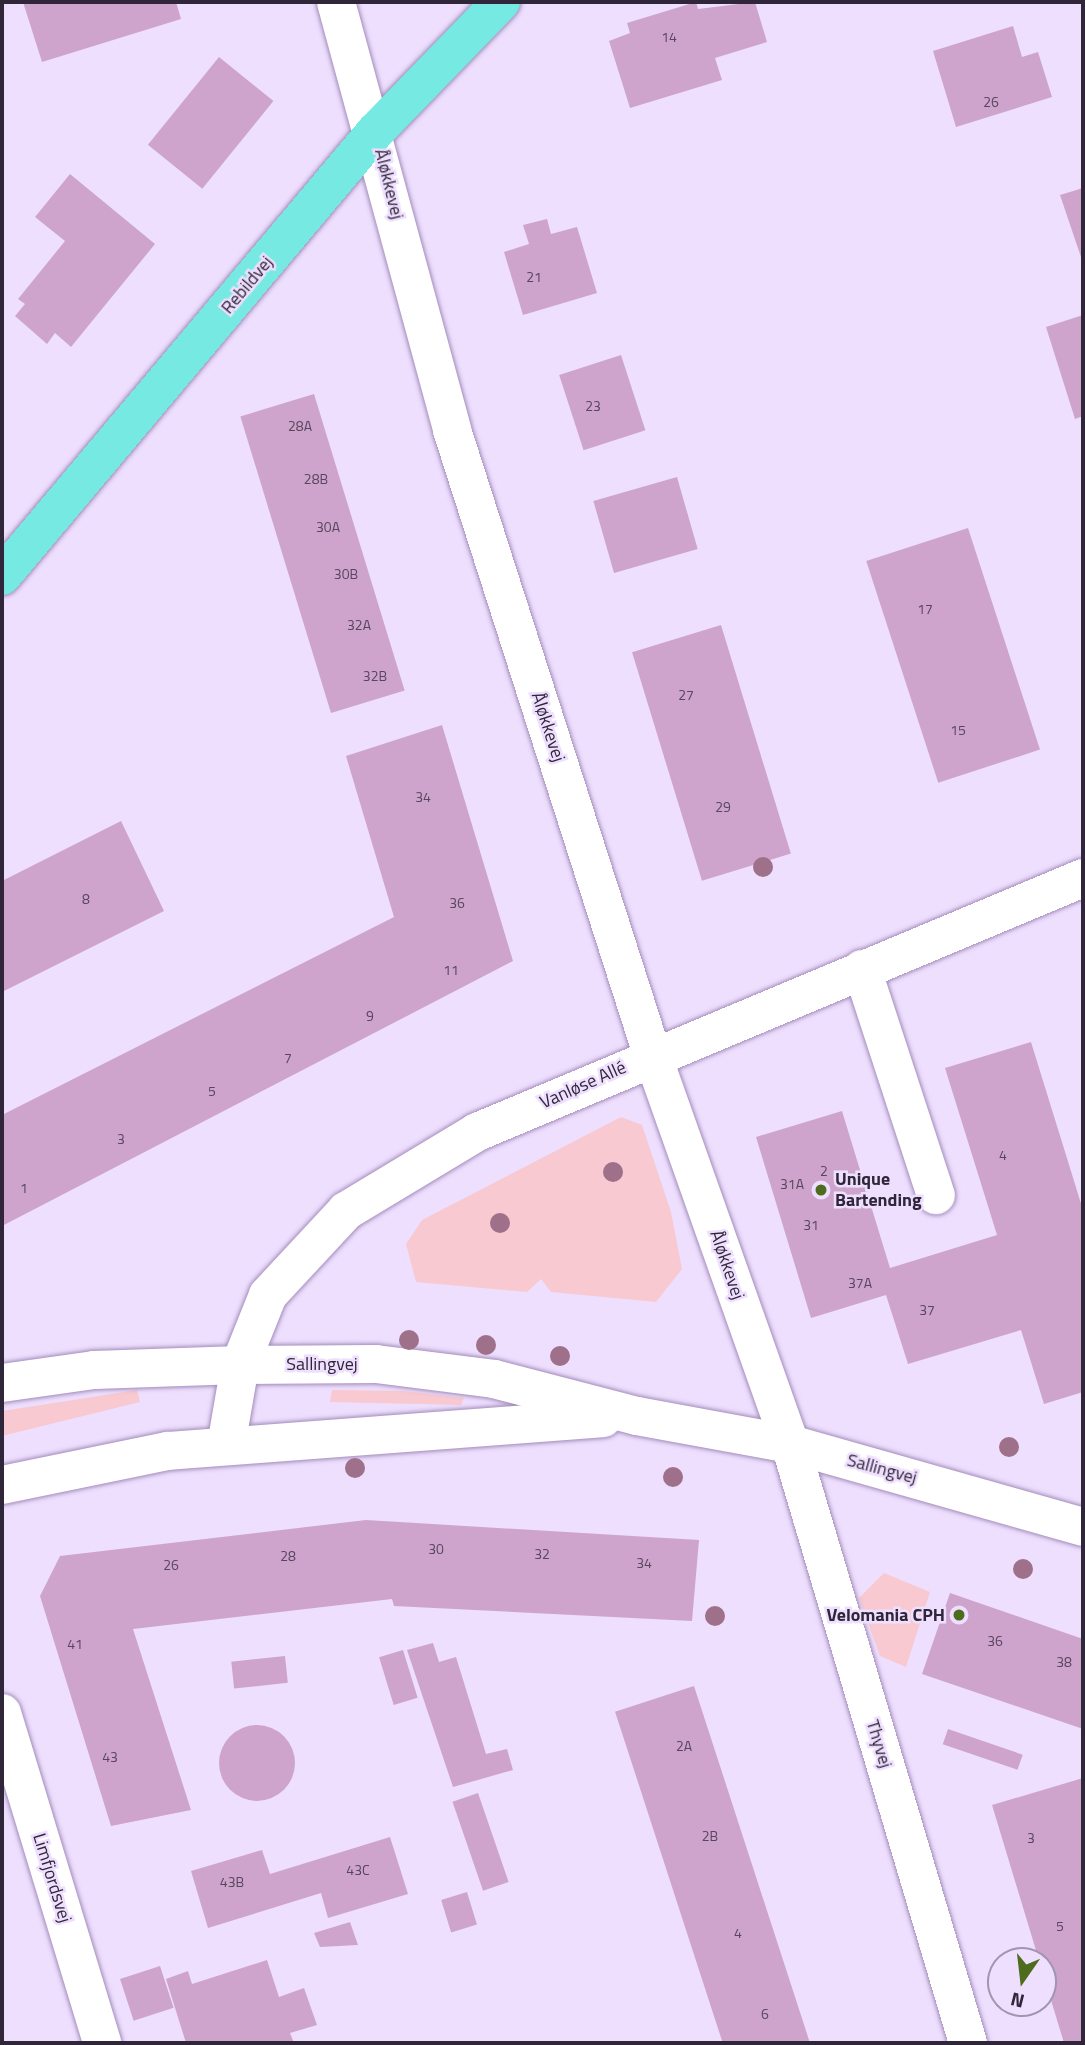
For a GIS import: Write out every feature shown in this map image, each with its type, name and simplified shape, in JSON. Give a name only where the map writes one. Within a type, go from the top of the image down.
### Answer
[{"type":"main road","name":"Rebildvej","points":[[2,576],[375,132],[501,2]]},
{"type":"street","name":"Åløkkevej","points":[[336,2],[375,132],[452,430],[652,1054],[790,1444]]},
{"type":"street","name":"Vanløse Allé","points":[[226,1446],[240,1365],[268,1295],[346,1211],[477,1132],[652,1054],[1083,878]]},
{"type":"street","points":[[862,969],[936,1195]]},
{"type":"street","name":"Sallingvej","points":[[2,1383],[94,1370],[240,1365],[376,1364],[481,1377],[637,1416],[790,1444],[1083,1527]]},
{"type":"street","name":"Sallingvej","points":[[2,1485],[226,1446],[637,1416]]},
{"type":"street","name":"Thyvej","points":[[790,1444],[968,2043]]},
{"type":"street","name":"Limfjordsvej","points":[[2,1713],[102,2043]]},
{"type":"shaded area","points":[[621,1117],[642,1125],[671,1212],[682,1269],[656,1302],[551,1292],[541,1279],[527,1292],[416,1282],[406,1244],[422,1220]]},
{"type":"shaded area","points":[[137,1390],[140,1402],[2,1436],[2,1411]]},
{"type":"shaded area","points":[[332,1390],[404,1391],[464,1398],[461,1405],[330,1402]]},
{"type":"shaded area","points":[[884,1573],[930,1592],[906,1667],[880,1656],[859,1598]]},
{"type":"building","points":[[23,2],[176,2],[181,19],[42,62]]},
{"type":"building","points":[[696,2],[698,9],[755,2],[767,42],[715,58],[722,80],[630,108],[609,41],[630,33],[627,23]]},
{"type":"building","points":[[1013,26],[1022,57],[1038,52],[1052,97],[956,127],[933,51]]},
{"type":"building","points":[[219,57],[273,101],[202,189],[148,145]]},
{"type":"building","points":[[70,174],[155,244],[71,347],[55,333],[47,344],[15,316],[25,304],[18,299],[65,241],[35,217]]},
{"type":"building","points":[[1083,188],[1083,263],[1060,195]]},
{"type":"building","points":[[547,219],[551,234],[577,227],[597,293],[523,315],[504,252],[529,244],[523,225]]},
{"type":"building","points":[[1083,315],[1083,416],[1075,419],[1046,327]]},
{"type":"building","points":[[621,355],[645,430],[584,450],[559,375]]},
{"type":"building","points":[[314,394],[405,690],[331,713],[240,417]]},
{"type":"building","points":[[677,477],[698,549],[614,573],[593,501]]},
{"type":"building","points":[[968,528],[1040,750],[938,783],[866,561]]},
{"type":"building","points":[[721,625],[791,854],[702,881],[632,652]]},
{"type":"building","points":[[442,725],[513,961],[2,1226],[2,1115],[394,917],[346,756]]},
{"type":"building","points":[[121,821],[164,911],[2,992],[2,881]]},
{"type":"building","points":[[1031,1042],[1083,1210],[1083,1392],[1044,1404],[1021,1330],[908,1364],[886,1295],[811,1318],[756,1137],[842,1111],[890,1268],[997,1235],[945,1068]]},
{"type":"building","points":[[366,1520],[699,1540],[692,1621],[394,1606],[392,1599],[133,1629],[191,1810],[111,1826],[40,1596],[60,1556]]},
{"type":"building","points":[[950,1593],[1083,1639],[1083,1729],[922,1674]]},
{"type":"building","points":[[433,1643],[439,1662],[456,1657],[486,1754],[507,1749],[513,1770],[453,1787],[407,1650]]},
{"type":"building","points":[[403,1650],[418,1698],[394,1705],[379,1657]]},
{"type":"building","points":[[285,1656],[288,1683],[234,1688],[231,1662]]},
{"type":"building","points":[[694,1686],[810,2043],[723,2043],[615,1712]]},
{"type":"building","points":[[257,1725],[272,1728],[284,1736],[292,1748],[295,1763],[292,1778],[284,1790],[272,1798],[257,1801],[242,1798],[230,1790],[222,1778],[219,1763],[222,1748],[230,1736],[242,1728]]},
{"type":"building","points":[[948,1729],[1023,1755],[1017,1770],[943,1744]]},
{"type":"building","points":[[1083,1778],[1083,2043],[1064,2043],[1056,2017],[1057,1947],[1035,1947],[992,1805]]},
{"type":"building","points":[[478,1793],[509,1882],[483,1891],[452,1802]]},
{"type":"building","points":[[390,1837],[408,1894],[328,1918],[321,1893],[208,1928],[191,1871],[262,1850],[270,1874]]},
{"type":"building","points":[[467,1892],[477,1925],[451,1932],[441,1900]]},
{"type":"building","points":[[350,1922],[358,1945],[320,1947],[314,1933]]},
{"type":"building","points":[[267,1960],[279,1997],[304,1988],[317,2025],[290,2033],[294,2043],[186,2043],[166,1979],[188,1971],[192,1984]]},
{"type":"building","points":[[160,1966],[174,2008],[134,2021],[120,1979]]},
{"type":"place","name":"Unique Bartending","points":[[821,1190]]},
{"type":"place","name":"Velomania CPH","points":[[959,1615]]}]
